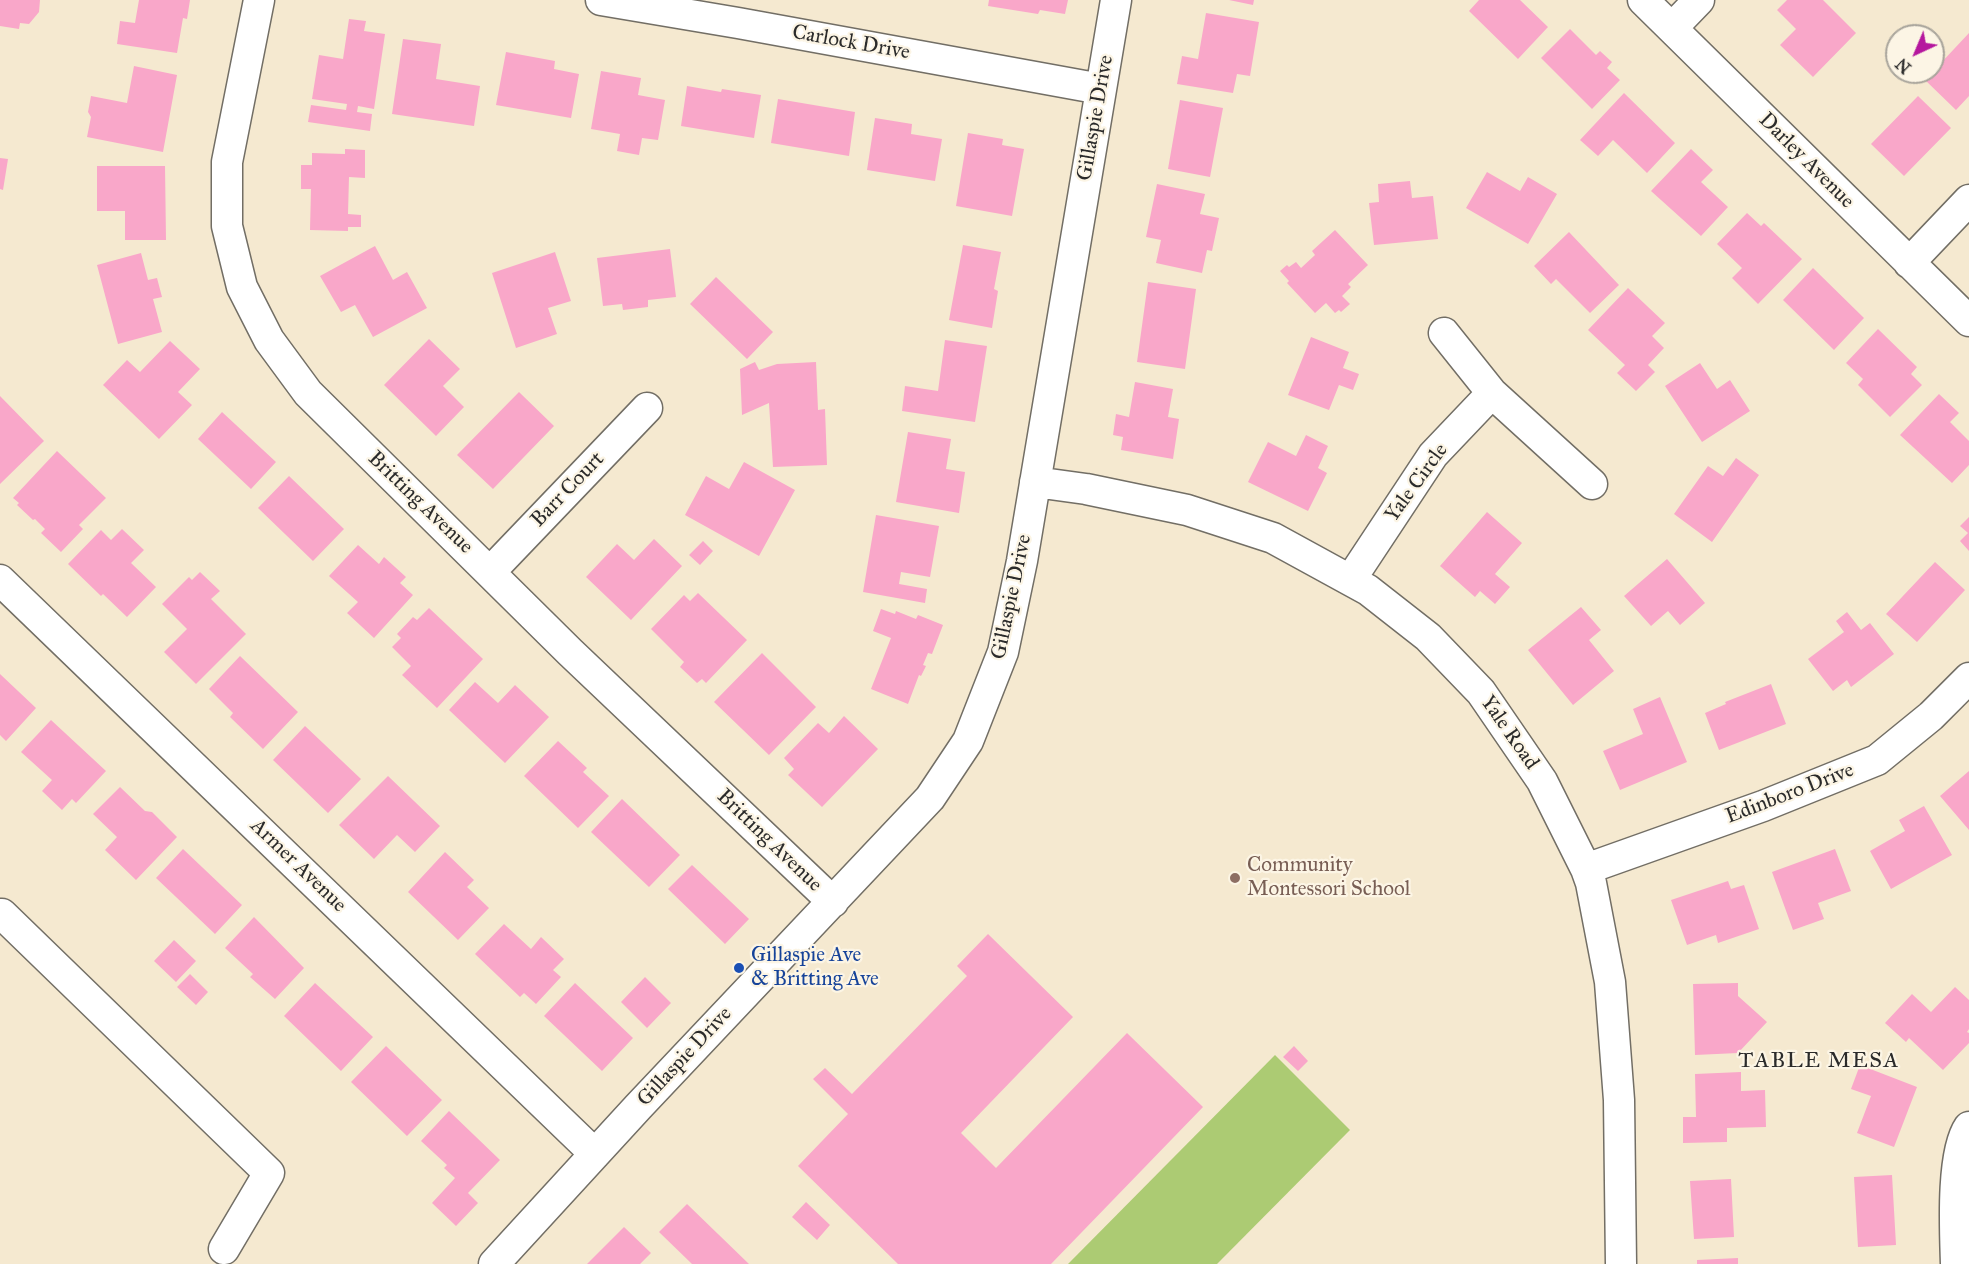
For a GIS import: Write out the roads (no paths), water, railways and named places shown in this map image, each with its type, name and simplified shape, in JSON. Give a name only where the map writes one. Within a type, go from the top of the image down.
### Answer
[{"type":"street","name":"Britting Avenue","points":[[259,0],[227,162],[227,226],[242,287],[269,340],[308,393],[570,652],[833,902]]},
{"type":"street","name":"Carlock Drive","points":[[601,0],[1101,89]]},
{"type":"street","name":"Gillaspie Drive","points":[[494,1264],[930,798],[968,741],[1003,652],[1022,561],[1116,0]]},
{"type":"street","name":"Darley Avenue","points":[[1642,0],[1969,321]]},
{"type":"street","points":[[1672,28],[1699,0]]},
{"type":"street","points":[[1909,263],[1969,201]]},
{"type":"street","points":[[1444,333],[1492,393],[1592,484]]},
{"type":"street","name":"Yale Circle","points":[[1351,579],[1433,454],[1492,393]]},
{"type":"street","name":"Barr Court","points":[[490,572],[647,408]]},
{"type":"street","name":"Yale Road","points":[[1035,482],[1086,489],[1187,510],[1274,538],[1368,590],[1428,637],[1481,692],[1542,781],[1591,883],[1610,982],[1619,1100],[1621,1264]]},
{"type":"street","name":"Armer Avenue","points":[[0,580],[595,1154]]},
{"type":"street","name":"Edinboro Drive","points":[[1586,869],[1763,806],[1877,760],[1931,716],[1969,678]]},
{"type":"street","points":[[2,914],[269,1173],[224,1249]]},
{"type":"street","points":[[1956,1264],[1955,1215],[1960,1144],[1969,1126]]},
{"type":"place","name":"Community Montessori School","points":[[1235,878]]},
{"type":"place","name":"Gillaspie Ave & Britting Ave","points":[[739,968]]},
{"type":"district","name":"TABLE MESA","points":[[1819,1062]]}]
